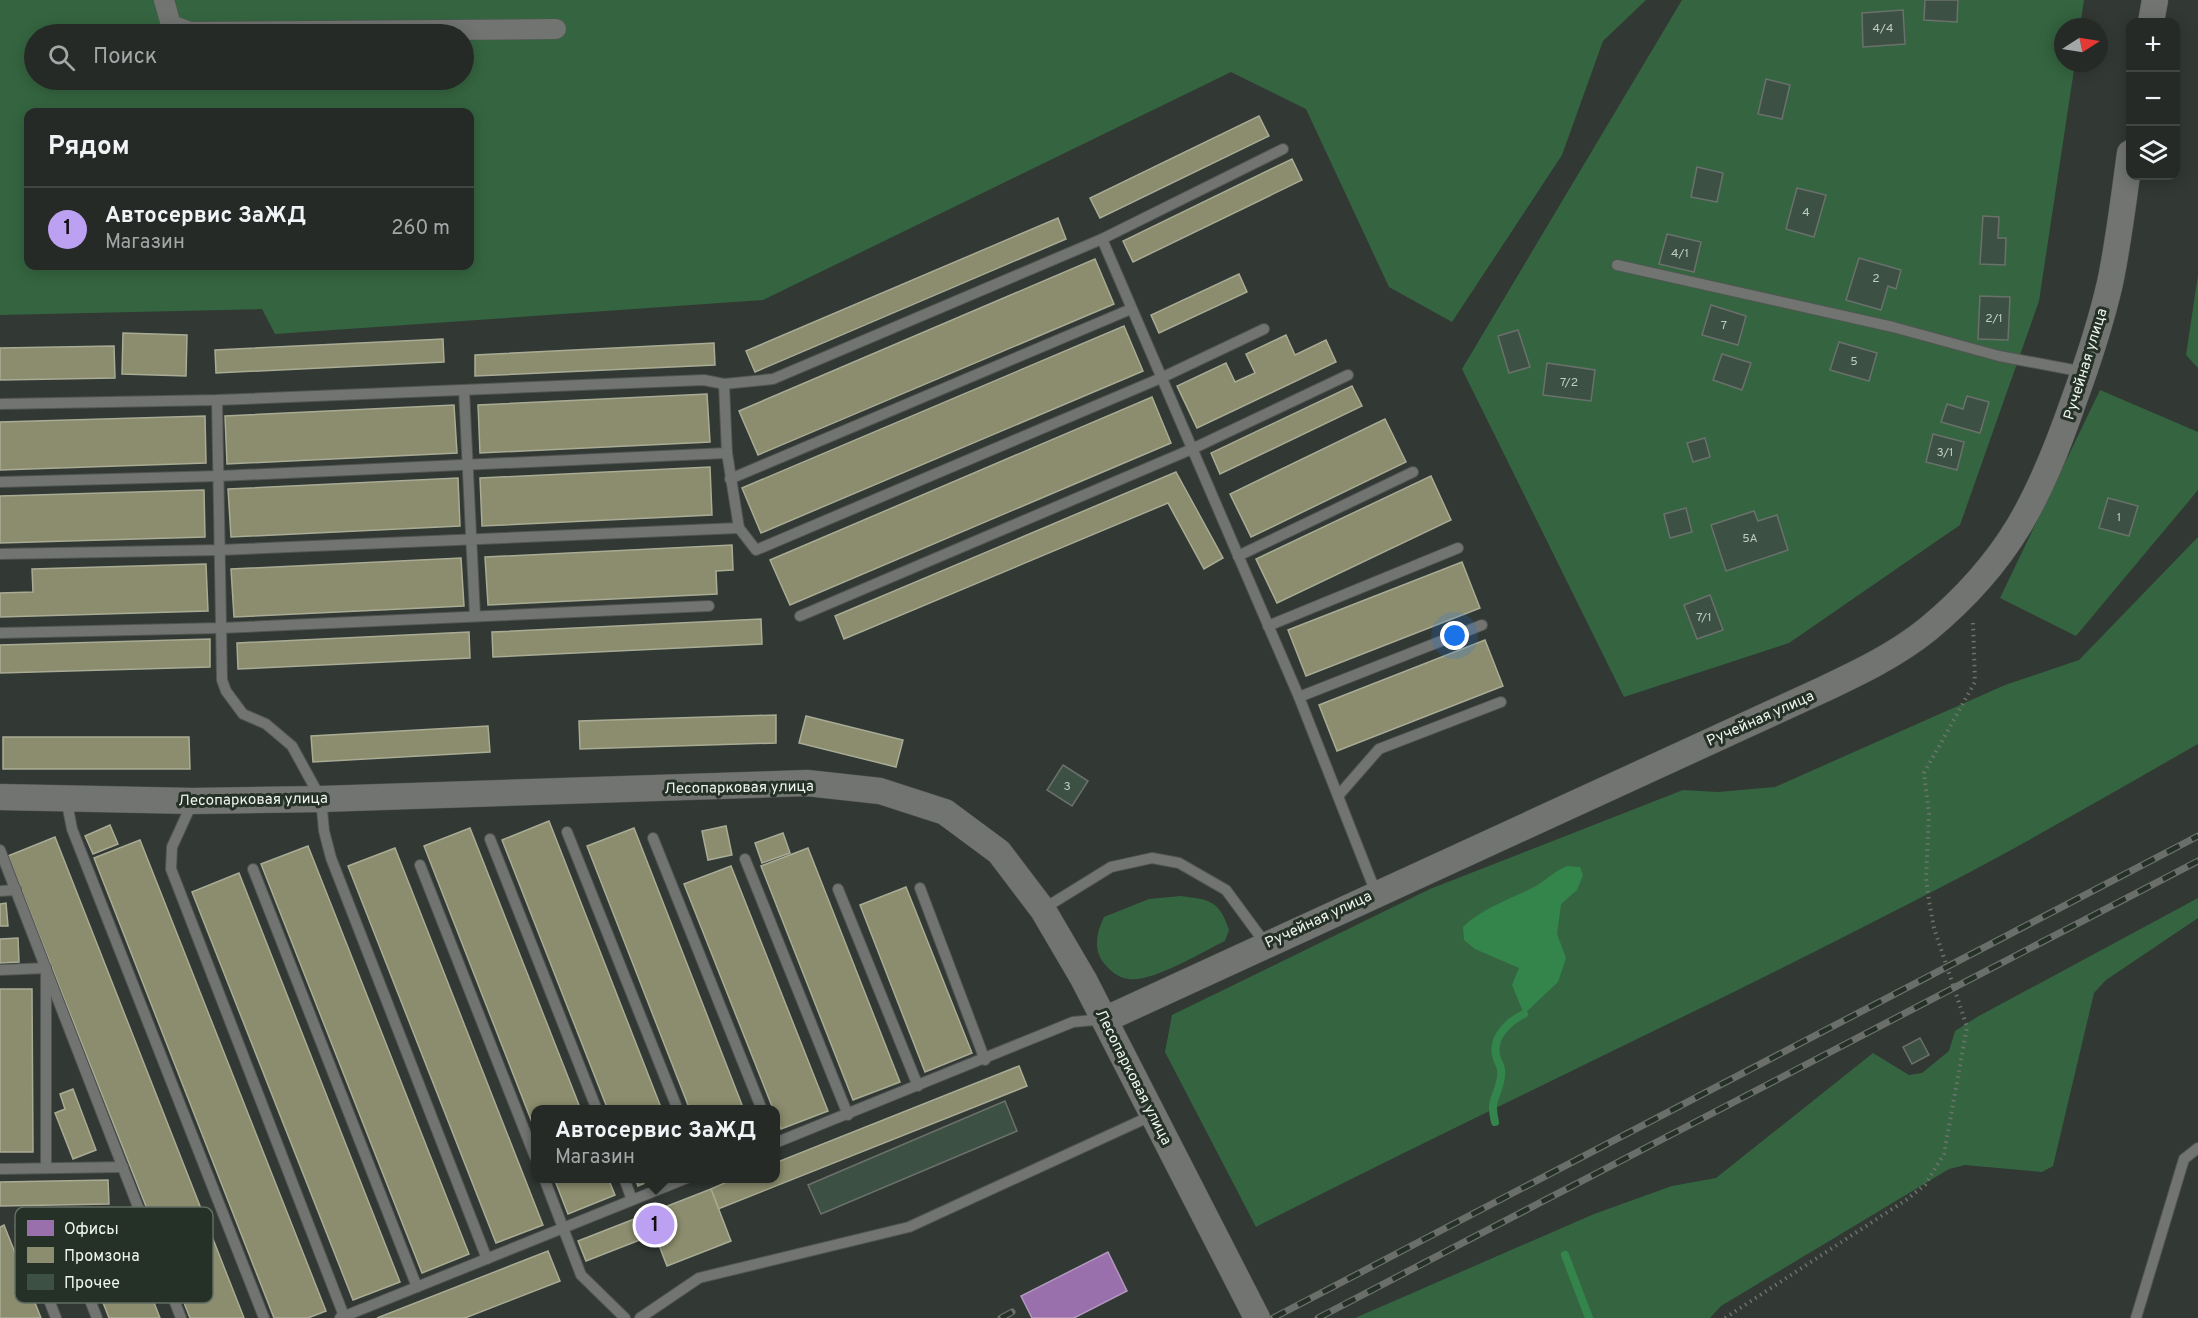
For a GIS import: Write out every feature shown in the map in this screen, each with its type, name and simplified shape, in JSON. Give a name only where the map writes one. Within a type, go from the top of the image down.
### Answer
[{"type":"street","points":[[164,0],[171,24]]},
{"type":"street","points":[[2152,18],[2155,0]]},
{"type":"street","points":[[474,30],[556,29]]},
{"type":"street","name":"Ручейная улица","points":[[1106,1019],[1376,892],[1876,664],[1926,630],[1971,590],[2002,552],[2029,511],[2051,467],[2084,372],[2110,283],[2126,179]]},
{"type":"street","name":"Лесопарковая улица","points":[[0,798],[66,797],[193,801],[321,799],[807,783],[880,791],[945,812],[999,852],[1042,910],[1106,1019],[1257,1318]]},
{"type":"lane","points":[[0,404],[217,400],[704,380],[724,384],[773,379],[1102,239],[1283,149]]},
{"type":"lane","points":[[1102,239],[1299,697],[1376,892]]},
{"type":"lane","points":[[1617,265],[1893,327],[1999,356],[2084,372]]},
{"type":"lane","points":[[730,479],[1131,309]]},
{"type":"lane","points":[[724,384],[727,453],[739,528],[756,550],[1161,378],[1264,329]]},
{"type":"lane","points":[[800,616],[1192,450],[1348,375]]},
{"type":"lane","points":[[464,390],[475,616]]},
{"type":"lane","points":[[217,400],[222,680],[226,691],[243,714],[266,724],[292,746],[321,799],[324,831],[331,858],[487,1259]]},
{"type":"lane","points":[[0,482],[219,476],[727,453]]},
{"type":"lane","points":[[1238,556],[1413,472]]},
{"type":"lane","points":[[0,555],[220,550],[739,528]]},
{"type":"lane","points":[[1268,626],[1458,548]]},
{"type":"lane","points":[[0,633],[221,628],[709,606]]},
{"type":"lane","points":[[1299,697],[1482,625]]},
{"type":"lane","points":[[1338,796],[1379,749],[1501,702]]},
{"type":"lane","points":[[66,797],[72,829],[264,1318]]},
{"type":"lane","points":[[193,801],[172,847],[171,869],[342,1317],[677,1183]]},
{"type":"lane","points":[[567,832],[676,1105]]},
{"type":"lane","points":[[654,838],[760,1105]]},
{"type":"lane","points":[[490,839],[595,1105]]},
{"type":"lane","points":[[0,850],[138,1207]]},
{"type":"lane","points":[[1042,910],[1111,867],[1152,858],[1179,863],[1226,890],[1265,944]]},
{"type":"lane","points":[[745,860],[848,1115]]},
{"type":"lane","points":[[420,865],[531,1147]]},
{"type":"lane","points":[[253,868],[417,1287]]},
{"type":"lane","points":[[920,888],[985,1060]]},
{"type":"lane","points":[[838,889],[918,1086]]},
{"type":"lane","points":[[0,891],[16,890]]},
{"type":"lane","points":[[0,970],[46,968]]},
{"type":"lane","points":[[46,968],[46,1168]]},
{"type":"lane","points":[[780,1141],[985,1060],[1072,1022],[1106,1019]]},
{"type":"lane","points":[[640,1318],[699,1278],[909,1227],[1153,1115]]},
{"type":"lane","points":[[2136,1318],[2184,1159],[2198,1148]]},
{"type":"lane","points":[[0,1168],[123,1167]]},
{"type":"lane","points":[[546,1183],[581,1275],[625,1318]]},
{"type":"lane","points":[[626,1183],[632,1200]]},
{"type":"lane","points":[[50,1303],[56,1318]]},
{"type":"lane","points":[[91,1303],[97,1318]]},
{"type":"lane","points":[[175,1303],[181,1318]]},
{"type":"path","points":[[1725,1318],[1906,1200],[1924,1185],[1944,1154],[1967,1027],[1934,928],[1929,901],[1926,878],[1929,814],[1924,773],[1975,682],[1971,590]]},
{"type":"shaded area","points":[[0,0],[1646,0],[1603,41],[1562,155],[1452,322],[1389,287],[1306,109],[1231,72],[763,300],[275,334],[262,309],[0,315]]},
{"type":"shaded area","points":[[1682,0],[2084,0],[2081,18],[2054,18],[2054,72],[2074,72],[2039,301],[1960,525],[1789,643],[1624,697],[1462,369]]},
{"type":"shaded area","points":[[2198,275],[2198,368],[2186,355]]},
{"type":"shaded area","points":[[2100,390],[2198,432],[2198,490],[2076,636],[2000,598]]},
{"type":"shaded area","points":[[2198,537],[2198,744],[1947,884],[1256,1227],[1165,1052],[1172,1015],[1430,889],[1683,790],[1718,792],[1775,787],[2005,685],[2079,660]]},
{"type":"shaded area","points":[[1567,866],[1580,867],[1583,875],[1577,890],[1561,904],[1557,934],[1566,958],[1558,982],[1524,1014],[1512,985],[1519,968],[1475,949],[1464,940],[1463,927],[1488,909],[1534,887]]},
{"type":"shaded area","points":[[1181,896],[1206,901],[1217,907],[1229,930],[1225,941],[1164,971],[1139,979],[1121,977],[1108,968],[1100,957],[1097,945],[1099,928],[1104,917],[1149,899]]},
{"type":"shaded area","points":[[2198,898],[2198,918],[2106,980],[2094,993],[2053,1166],[2042,1172],[1965,1165],[1949,1169],[1721,1306],[1710,1318],[1355,1318],[1594,1214],[1672,1186],[1716,1178],[1873,1053],[1909,1075],[1922,1073],[1949,1051],[1955,1031],[1977,1017]]},
{"type":"building: Офисы","points":[[1108,1252],[1127,1291],[1074,1318],[1032,1318],[1021,1296]]},
{"type":"building: Промзона","points":[[1259,116],[1269,136],[1100,218],[1090,198]]},
{"type":"building: Промзона","points":[[1292,159],[1302,180],[1133,262],[1123,241]]},
{"type":"building: Промзона","points":[[1058,218],[1066,239],[755,372],[746,351]]},
{"type":"building: Промзона","points":[[1095,259],[1114,304],[758,455],[739,411]]},
{"type":"building: Промзона","points":[[1239,274],[1247,292],[1159,333],[1151,315]]},
{"type":"building: Промзона","points":[[1124,326],[1143,371],[761,533],[742,488]]},
{"type":"building: Промзона","points":[[123,333],[187,335],[186,376],[122,374]]},
{"type":"building: Промзона","points":[[1286,335],[1295,355],[1326,340],[1336,362],[1197,428],[1177,386],[1226,363],[1235,382],[1255,373],[1246,354]]},
{"type":"building: Промзона","points":[[443,339],[444,362],[216,373],[215,350]]},
{"type":"building: Промзона","points":[[714,343],[715,365],[475,376],[475,355]]},
{"type":"building: Промзона","points":[[114,346],[115,378],[0,380],[0,348]]},
{"type":"building: Промзона","points":[[1352,386],[1362,406],[1220,474],[1211,453]]},
{"type":"building: Промзона","points":[[707,394],[710,442],[480,453],[478,405]]},
{"type":"building: Промзона","points":[[1152,397],[1171,443],[790,605],[770,560]]},
{"type":"building: Промзона","points":[[454,405],[457,453],[227,464],[225,416]]},
{"type":"building: Промзона","points":[[205,416],[206,463],[0,470],[0,422]]},
{"type":"building: Промзона","points":[[1385,419],[1406,462],[1251,537],[1230,494]]},
{"type":"building: Промзона","points":[[710,467],[712,515],[482,526],[480,478]]},
{"type":"building: Промзона","points":[[1176,472],[1223,558],[1204,569],[1168,503],[844,639],[835,616]]},
{"type":"building: Промзона","points":[[1431,476],[1451,520],[1277,603],[1256,559]]},
{"type":"building: Промзона","points":[[458,478],[460,526],[231,537],[228,489]]},
{"type":"building: Промзона","points":[[204,490],[205,537],[0,543],[0,496]]},
{"type":"building: Промзона","points":[[732,545],[733,570],[716,571],[717,594],[488,605],[485,557]]},
{"type":"building: Промзона","points":[[461,558],[464,606],[234,617],[231,569]]},
{"type":"building: Промзона","points":[[1462,562],[1480,608],[1306,676],[1288,630]]},
{"type":"building: Промзона","points":[[206,564],[208,611],[0,617],[0,593],[33,592],[32,569]]},
{"type":"building: Промзона","points":[[761,619],[762,644],[493,657],[492,632]]},
{"type":"building: Промзона","points":[[469,632],[470,658],[238,669],[237,643]]},
{"type":"building: Промзона","points":[[210,639],[210,667],[0,673],[0,645]]},
{"type":"building: Промзона","points":[[1485,640],[1503,686],[1337,751],[1319,705]]},
{"type":"building: Промзона","points":[[776,715],[776,743],[580,749],[579,721]]},
{"type":"building: Промзона","points":[[806,716],[903,740],[896,767],[799,743]]},
{"type":"building: Промзона","points":[[488,726],[490,752],[313,762],[311,736]]},
{"type":"building: Промзона","points":[[3,737],[189,737],[190,769],[3,769]]},
{"type":"building: Промзона","points":[[549,821],[660,1105],[606,1105],[502,840]]},
{"type":"building: Промзона","points":[[110,825],[118,844],[93,854],[85,836]]},
{"type":"building: Промзона","points":[[726,826],[732,855],[708,860],[702,831]]},
{"type":"building: Промзона","points":[[470,828],[579,1105],[531,1105],[531,1120],[424,846]]},
{"type":"building: Промзона","points":[[634,828],[742,1105],[688,1105],[587,846]]},
{"type":"building: Промзона","points":[[783,833],[790,853],[762,863],[755,843]]},
{"type":"building: Промзона","points":[[55,837],[200,1207],[146,1207],[8,856]]},
{"type":"building: Промзона","points":[[140,840],[326,1311],[308,1318],[274,1318],[94,858]]},
{"type":"building: Промзона","points":[[308,846],[469,1254],[422,1273],[261,864]]},
{"type":"building: Промзона","points":[[395,848],[543,1225],[496,1243],[348,866]]},
{"type":"building: Промзона","points":[[808,848],[900,1082],[853,1100],[761,866]]},
{"type":"building: Промзона","points":[[731,866],[828,1111],[781,1129],[780,1105],[771,1105],[684,884]]},
{"type":"building: Промзона","points":[[239,873],[400,1282],[353,1300],[192,892]]},
{"type":"building: Промзона","points":[[906,887],[972,1053],[925,1072],[860,905]]},
{"type":"building: Промзона","points":[[6,903],[8,926],[0,926],[0,904]]},
{"type":"building: Промзона","points":[[18,938],[19,962],[0,963],[0,939]]},
{"type":"building: Промзона","points":[[0,989],[32,989],[33,1152],[0,1152]]},
{"type":"building: Промзона","points":[[1019,1066],[1027,1086],[718,1209],[711,1189],[725,1183],[780,1183],[780,1161]]},
{"type":"building: Промзона","points":[[73,1089],[96,1150],[73,1159],[55,1113],[65,1109],[60,1094]]},
{"type":"building: Промзона","points":[[108,1180],[109,1204],[0,1206],[0,1182]]},
{"type":"building: Промзона","points":[[556,1183],[610,1183],[615,1195],[568,1214]]},
{"type":"building: Промзона","points":[[711,1189],[731,1241],[667,1266],[647,1214]]},
{"type":"building: Промзона","points":[[647,1214],[655,1234],[586,1261],[578,1241]]},
{"type":"building: Промзона","points":[[4,1225],[15,1253],[15,1303],[35,1303],[41,1318],[0,1318],[0,1227]]},
{"type":"building: Промзона","points":[[213,1239],[244,1318],[190,1318],[184,1303],[213,1303]]},
{"type":"building: Промзона","points":[[548,1251],[560,1281],[465,1318],[377,1318]]},
{"type":"building: Промзона","points":[[103,1303],[154,1303],[160,1318],[109,1318]]},
{"type":"building: Прочее","points":[[1925,0],[1958,0],[1957,22],[1924,20]]},
{"type":"building: Прочее","points":[[1903,10],[1905,44],[1863,47],[1862,13]]},
{"type":"building: Прочее","points":[[1766,79],[1790,85],[1782,119],[1758,114]]},
{"type":"building: Прочее","points":[[1697,167],[1723,173],[1717,202],[1691,197]]},
{"type":"building: Прочее","points":[[1797,188],[1826,195],[1814,237],[1786,229]]},
{"type":"building: Прочее","points":[[1983,216],[1999,217],[1998,238],[2006,238],[2005,265],[1980,264]]},
{"type":"building: Прочее","points":[[1667,234],[1701,242],[1694,272],[1659,264]]},
{"type":"building: Прочее","points":[[1859,258],[1901,270],[1896,289],[1888,286],[1881,310],[1846,300]]},
{"type":"building: Прочее","points":[[1980,296],[2010,297],[2008,340],[1978,339]]},
{"type":"building: Прочее","points":[[1711,305],[1746,316],[1738,345],[1702,335]]},
{"type":"building: Прочее","points":[[1518,330],[1530,367],[1509,373],[1498,336]]},
{"type":"building: Прочее","points":[[1839,342],[1877,353],[1869,381],[1830,370]]},
{"type":"building: Прочее","points":[[1722,354],[1751,363],[1742,390],[1713,380]]},
{"type":"building: Прочее","points":[[1547,363],[1595,370],[1591,401],[1543,395]]},
{"type":"building: Прочее","points":[[1967,396],[1989,402],[1980,433],[1941,422],[1947,404],[1963,409]]},
{"type":"building: Прочее","points":[[1933,434],[1964,442],[1957,470],[1926,462]]},
{"type":"building: Прочее","points":[[1705,438],[1710,457],[1693,462],[1687,443]]},
{"type":"building: Прочее","points":[[2108,498],[2138,506],[2129,536],[2099,528]]},
{"type":"building: Прочее","points":[[1686,508],[1692,532],[1670,538],[1664,514]]},
{"type":"building: Прочее","points":[[1754,511],[1758,521],[1777,515],[1788,550],[1726,571],[1711,525]]},
{"type":"building: Прочее","points":[[1710,595],[1723,630],[1697,639],[1684,605]]},
{"type":"building: Прочее","points":[[1063,765],[1088,781],[1072,806],[1047,790]]},
{"type":"building: Прочее","points":[[1920,1038],[1929,1055],[1912,1064],[1903,1047]]},
{"type":"building: Прочее","points":[[1005,1101],[1017,1131],[821,1214],[808,1185]]},
{"type":"waterway","points":[[1495,1122],[1493,1103],[1501,1074],[1495,1051],[1496,1044],[1507,1026],[1524,1014]]},
{"type":"waterway","points":[[1565,1255],[1589,1318]]},
{"type":"railway","points":[[1273,1318],[2198,836]]},
{"type":"railway","points":[[1318,1318],[2198,861]]},
{"type":"railway","points":[[1001,1318],[1012,1312]]},
{"type":"place","name":"Автосервис ЗаЖД","points":[[655,1225]]}]
